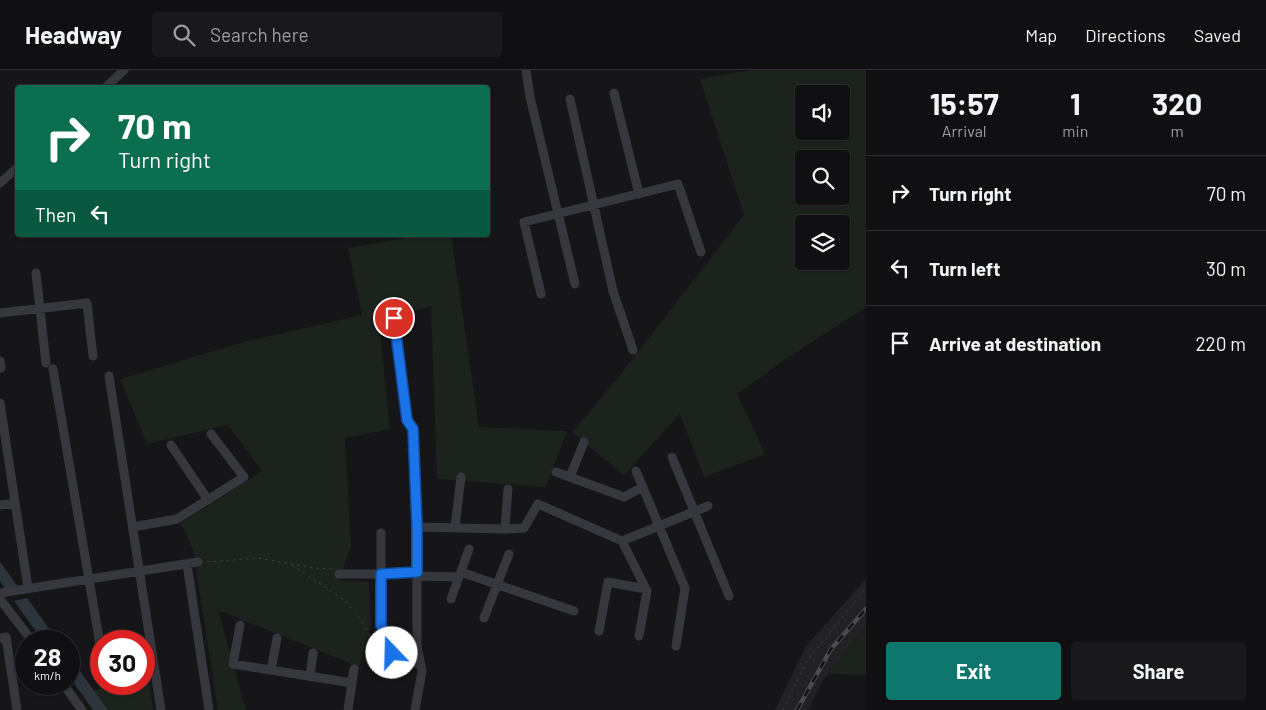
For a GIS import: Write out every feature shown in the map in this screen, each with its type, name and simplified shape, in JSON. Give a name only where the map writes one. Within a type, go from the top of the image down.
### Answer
[{"type":"street","points":[[108,85],[124,70]]},
{"type":"street","points":[[526,70],[530,97],[575,284]]},
{"type":"street","points":[[614,93],[639,194]]},
{"type":"street","points":[[570,99],[613,291],[632,350]]},
{"type":"street","points":[[0,183],[15,170]]},
{"type":"street","points":[[541,294],[524,222],[558,213],[678,184],[701,252]]},
{"type":"street","points":[[36,273],[50,366],[98,630]]},
{"type":"street","points":[[0,313],[87,303],[92,356]]},
{"type":"street","points":[[394,318],[407,420],[413,429],[417,526],[417,646],[422,671],[415,710]]},
{"type":"street","points":[[0,361],[1,368]]},
{"type":"street","points":[[109,376],[149,630]]},
{"type":"street","points":[[0,403],[28,588]]},
{"type":"street","points":[[133,527],[177,519],[244,477],[211,434]]},
{"type":"street","points":[[570,477],[584,442]]},
{"type":"street","points":[[171,445],[208,500]]},
{"type":"street","points":[[672,457],[729,596]]},
{"type":"street","points":[[636,471],[685,588],[676,646]]},
{"type":"street","points":[[556,472],[624,497],[643,487]]},
{"type":"street","points":[[455,527],[461,477]]},
{"type":"street","points":[[505,529],[508,489]]},
{"type":"street","points":[[0,505],[15,502]]},
{"type":"street","points":[[417,526],[524,528],[538,504],[622,541],[647,591],[640,636]]},
{"type":"street","points":[[622,541],[708,506]]},
{"type":"street","points":[[381,533],[381,625],[392,653]]},
{"type":"street","points":[[451,599],[470,549]]},
{"type":"street","points":[[484,618],[509,554]]},
{"type":"street","points":[[24,630],[0,595],[28,588],[198,562]]},
{"type":"street","points":[[187,564],[208,710]]},
{"type":"street","points":[[339,574],[460,574],[497,584],[574,611]]},
{"type":"street","points":[[599,631],[608,582],[646,589]]},
{"type":"street","points":[[240,624],[233,664],[352,683]]},
{"type":"street","points":[[0,638],[6,637],[17,710]]},
{"type":"street","points":[[271,670],[277,638]]},
{"type":"street","points":[[374,645],[421,665]]},
{"type":"street","points":[[310,676],[313,653]]},
{"type":"street","points":[[348,710],[354,669]]},
{"type":"street","points":[[155,670],[162,710]]},
{"type":"street","points":[[71,695],[82,710]]},
{"type":"path","points":[[198,562],[258,558],[292,565],[337,569],[339,574]]},
{"type":"path","points":[[292,565],[346,602],[362,622],[374,645]]},
{"type":"path","points":[[783,710],[806,662],[866,588]]},
{"type":"shaded area","points":[[751,70],[866,70],[866,307],[786,359],[737,394],[765,454],[704,477],[680,414],[624,475],[572,432],[613,384],[744,215],[700,79]]},
{"type":"shaded area","points":[[412,237],[451,237],[479,427],[567,431],[546,487],[437,479],[431,306],[379,323],[390,429],[345,438],[351,546],[339,580],[369,582],[371,624],[359,667],[218,610],[246,710],[218,710],[193,550],[181,523],[262,471],[228,425],[147,444],[120,379],[244,342],[362,315],[348,248]]},
{"type":"shaded area","points":[[0,562],[19,588],[6,590],[0,581]]},
{"type":"shaded area","points":[[866,579],[866,626],[823,680],[808,710],[775,710],[806,646]]},
{"type":"shaded area","points":[[27,598],[50,630],[35,630],[14,601]]},
{"type":"shaded area","points":[[866,626],[866,675],[828,674]]},
{"type":"shaded area","points":[[80,671],[90,685],[90,695],[97,695],[108,710],[93,710],[80,692]]},
{"type":"shaded area","points":[[97,695],[151,695],[153,710],[108,710]]},
{"type":"railway","points":[[797,710],[831,649],[866,609]]},
{"type":"route","points":[[392,653],[381,625],[381,574],[417,572],[413,429],[407,420],[394,318]]}]
